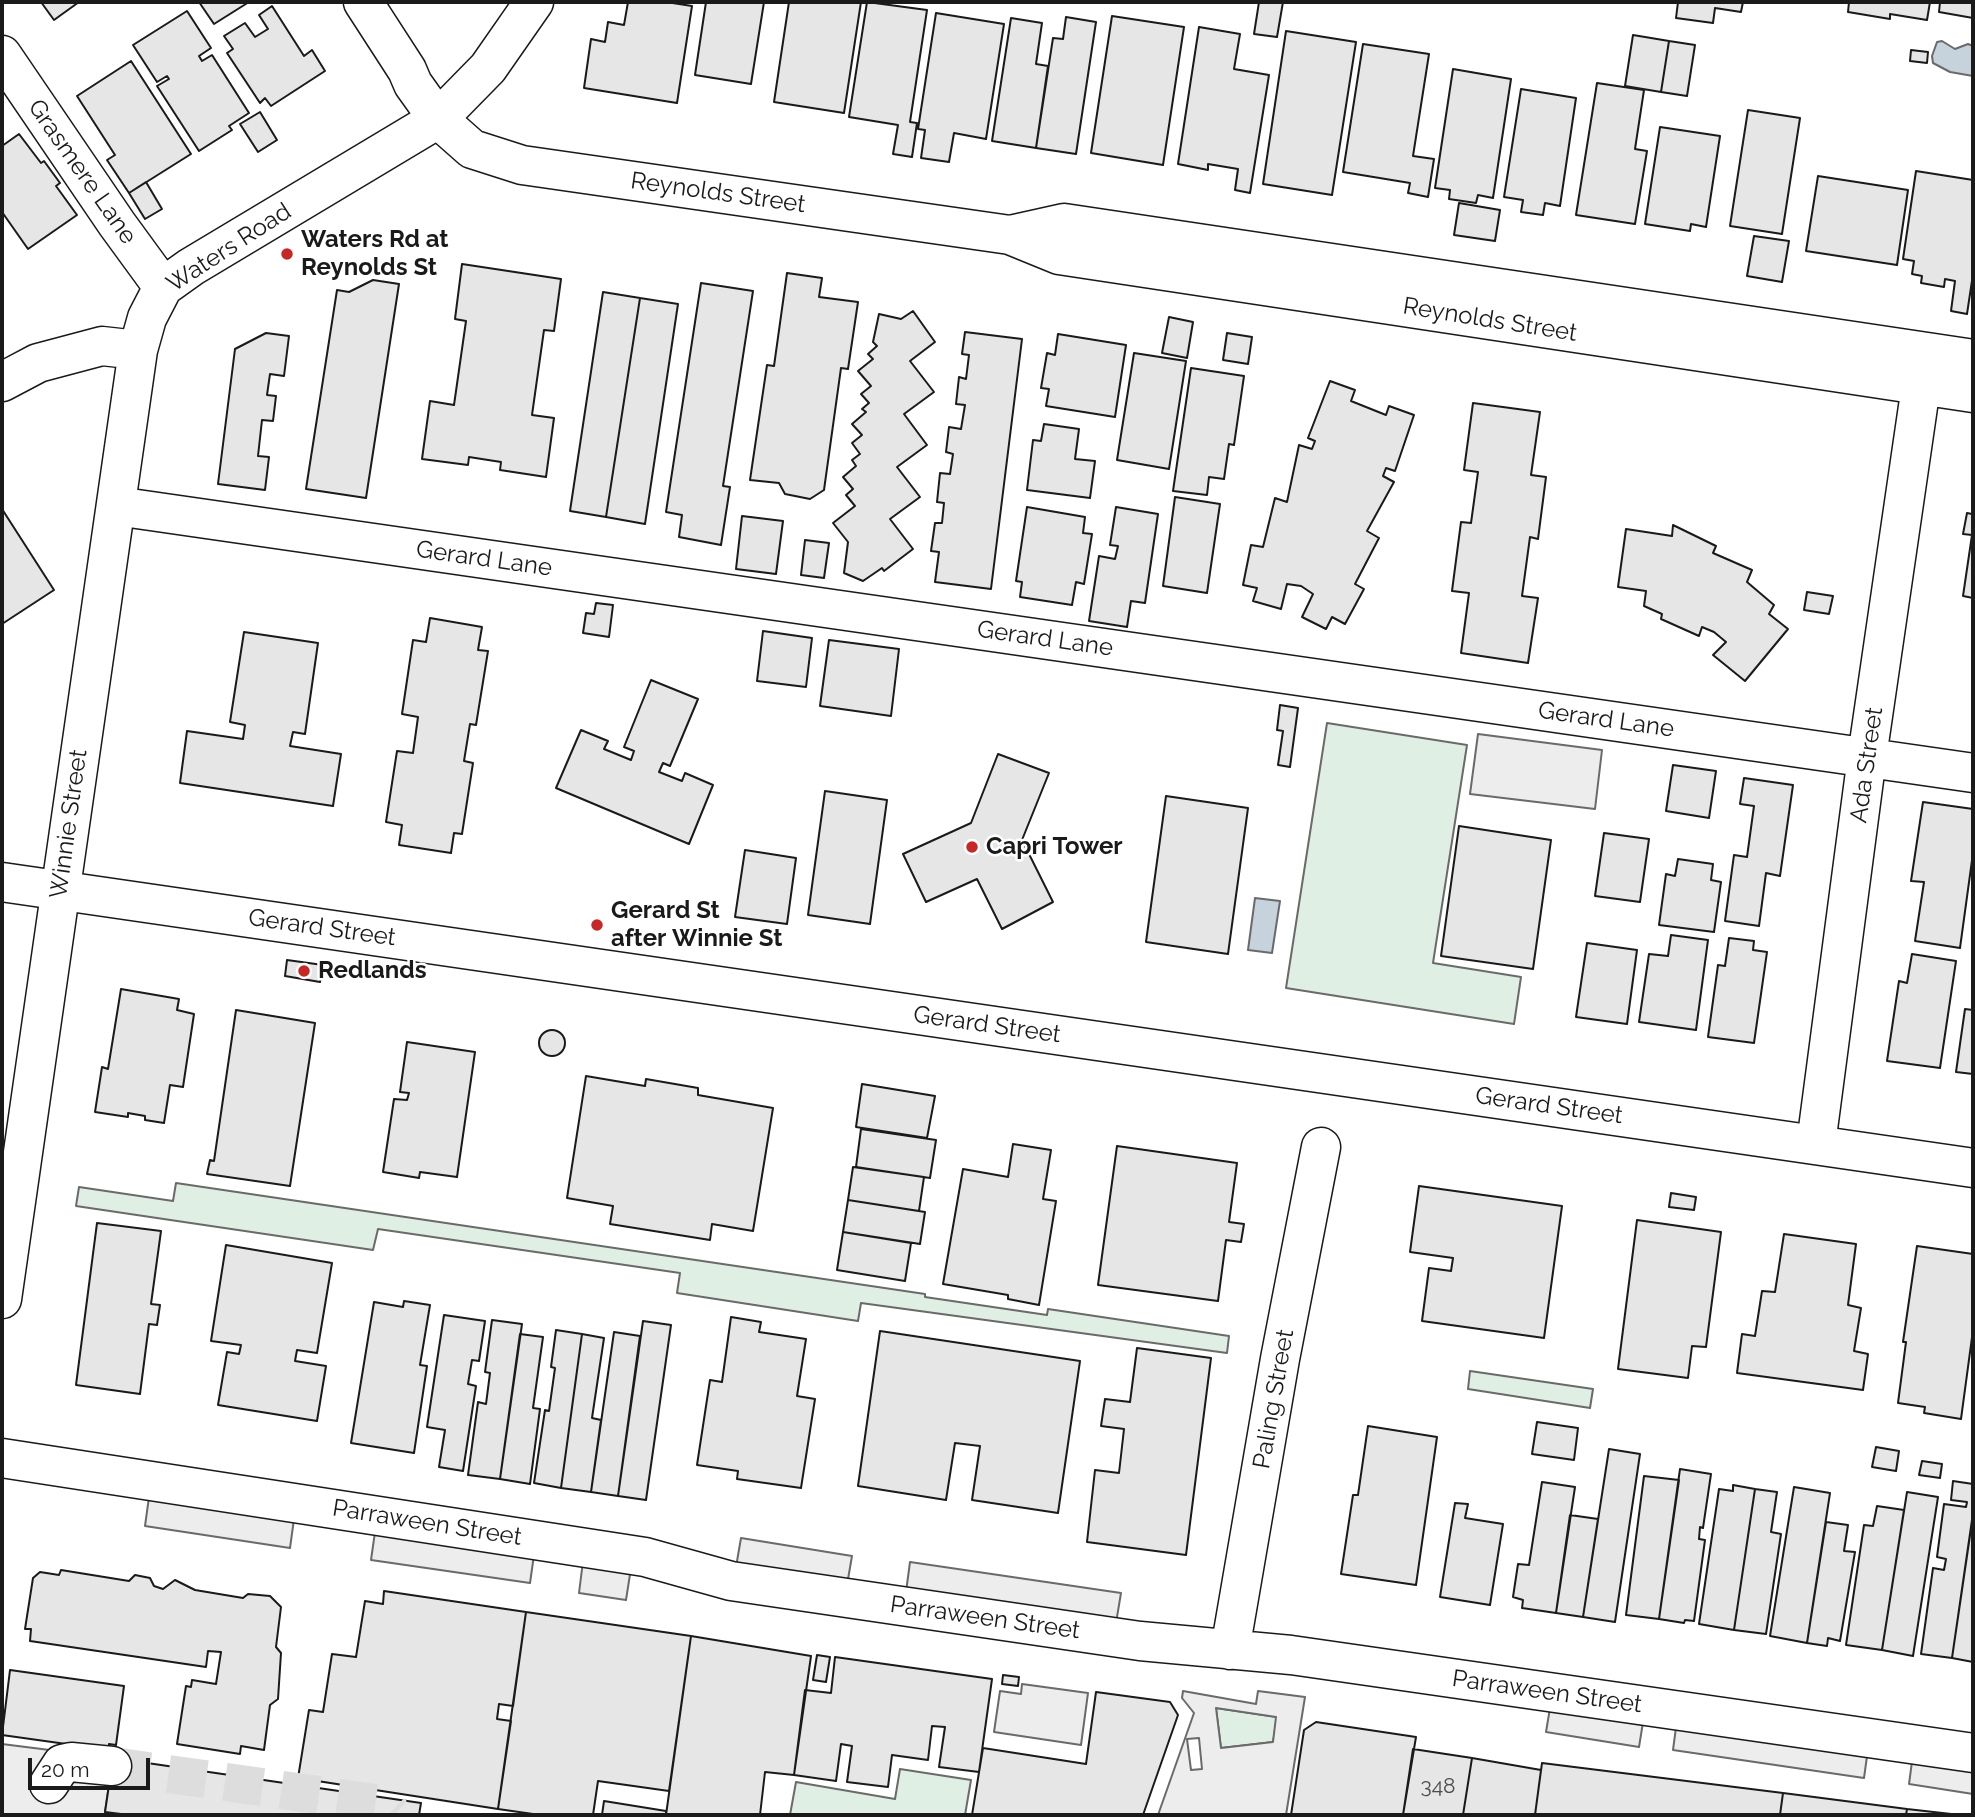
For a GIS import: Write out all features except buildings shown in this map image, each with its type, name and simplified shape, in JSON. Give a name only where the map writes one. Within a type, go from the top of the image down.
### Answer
[{"type":"street","name":"Reynolds Street","points":[[363,2],[407,70],[413,84],[438,119],[471,149],[522,165],[1010,235],[1059,255],[1973,393]]},
{"type":"street","name":"Waters Road","points":[[138,350],[147,318],[163,287],[191,267],[438,119],[488,68],[534,2]]},
{"type":"street","name":"Grasmere Lane","points":[[2,55],[163,287]]},
{"type":"street","name":"Reynolds Street","points":[[1010,235],[1064,223],[1973,359]]},
{"type":"street","points":[[2,382],[38,363],[102,346],[138,350]]},
{"type":"street","name":"Winnie Street","points":[[2,1298],[138,350]]},
{"type":"street","name":"Ada Street","points":[[1816,1144],[1920,386]]},
{"type":"street","name":"Gerard Lane","points":[[116,506],[1973,773]]},
{"type":"street","name":"Gerard Street","points":[[2,882],[1973,1168]]},
{"type":"street","name":"Paling Street","points":[[1230,1650],[1280,1359],[1321,1147]]},
{"type":"street","name":"Parraween Street","points":[[2,1458],[645,1557],[731,1581],[1140,1640],[1291,1655],[1973,1754]]},
{"type":"street","points":[[49,1784],[62,1764],[71,1762],[112,1766]]},
{"type":"green space","points":[[1327,723],[1467,745],[1433,963],[1521,977],[1514,1024],[1286,988]]},
{"type":"green space","points":[[176,1183],[925,1294],[925,1297],[1047,1315],[1048,1309],[1229,1336],[1227,1353],[861,1303],[858,1321],[677,1293],[680,1273],[378,1229],[373,1250],[76,1206],[79,1187],[173,1201]]},
{"type":"green space","points":[[1470,1371],[1593,1389],[1590,1408],[1468,1389]]},
{"type":"green space","points":[[1216,1708],[1277,1717],[1273,1742],[1221,1748]]},
{"type":"green space","points":[[900,1769],[971,1780],[965,1815],[790,1815],[796,1782],[895,1799]]},
{"type":"shaded area","points":[[1942,41],[1955,49],[1968,44],[1973,46],[1973,76],[1950,72],[1933,63],[1932,56],[1937,42]]},
{"type":"shaded area","points":[[1478,734],[1602,750],[1595,809],[1470,794]]},
{"type":"shaded area","points":[[1255,898],[1280,901],[1272,953],[1248,950]]},
{"type":"shaded area","points":[[149,1497],[294,1519],[290,1548],[145,1526]]},
{"type":"shaded area","points":[[375,1532],[534,1555],[530,1583],[371,1560]]},
{"type":"shaded area","points":[[741,1538],[852,1556],[847,1585],[736,1567]]},
{"type":"shaded area","points":[[583,1561],[631,1568],[626,1600],[579,1593]]},
{"type":"shaded area","points":[[910,1562],[1121,1593],[1116,1623],[906,1592]]},
{"type":"shaded area","points":[[1022,1684],[1088,1693],[1081,1745],[994,1732],[1000,1691],[1021,1694]]},
{"type":"shaded area","points":[[1183,1691],[1256,1704],[1258,1691],[1305,1697],[1286,1815],[1158,1815],[1194,1713],[1182,1698]],"holes":[[[1216,1708],[1276,1717],[1273,1742],[1221,1748]],[[1199,1738],[1202,1769],[1191,1770],[1187,1739]]]},
{"type":"shaded area","points":[[1551,1702],[1644,1716],[1639,1747],[1546,1732]]},
{"type":"shaded area","points":[[1677,1720],[1868,1749],[1864,1778],[1673,1750]]},
{"type":"shaded area","points":[[2,1744],[113,1758],[105,1812],[129,1815],[2,1815]]},
{"type":"shaded area","points":[[1913,1754],[1973,1763],[1973,1794],[1909,1784]]},
{"type":"tunnel","points":[[112,1766],[382,1804],[394,1815]]},
{"type":"place","name":"Waters Rd at Reynolds St","points":[[287,254]]},
{"type":"place","name":"Capri Tower","points":[[972,847]]},
{"type":"place","name":"Gerard St after Winnie St","points":[[597,925]]},
{"type":"place","name":"Redlands","points":[[304,971]]}]
